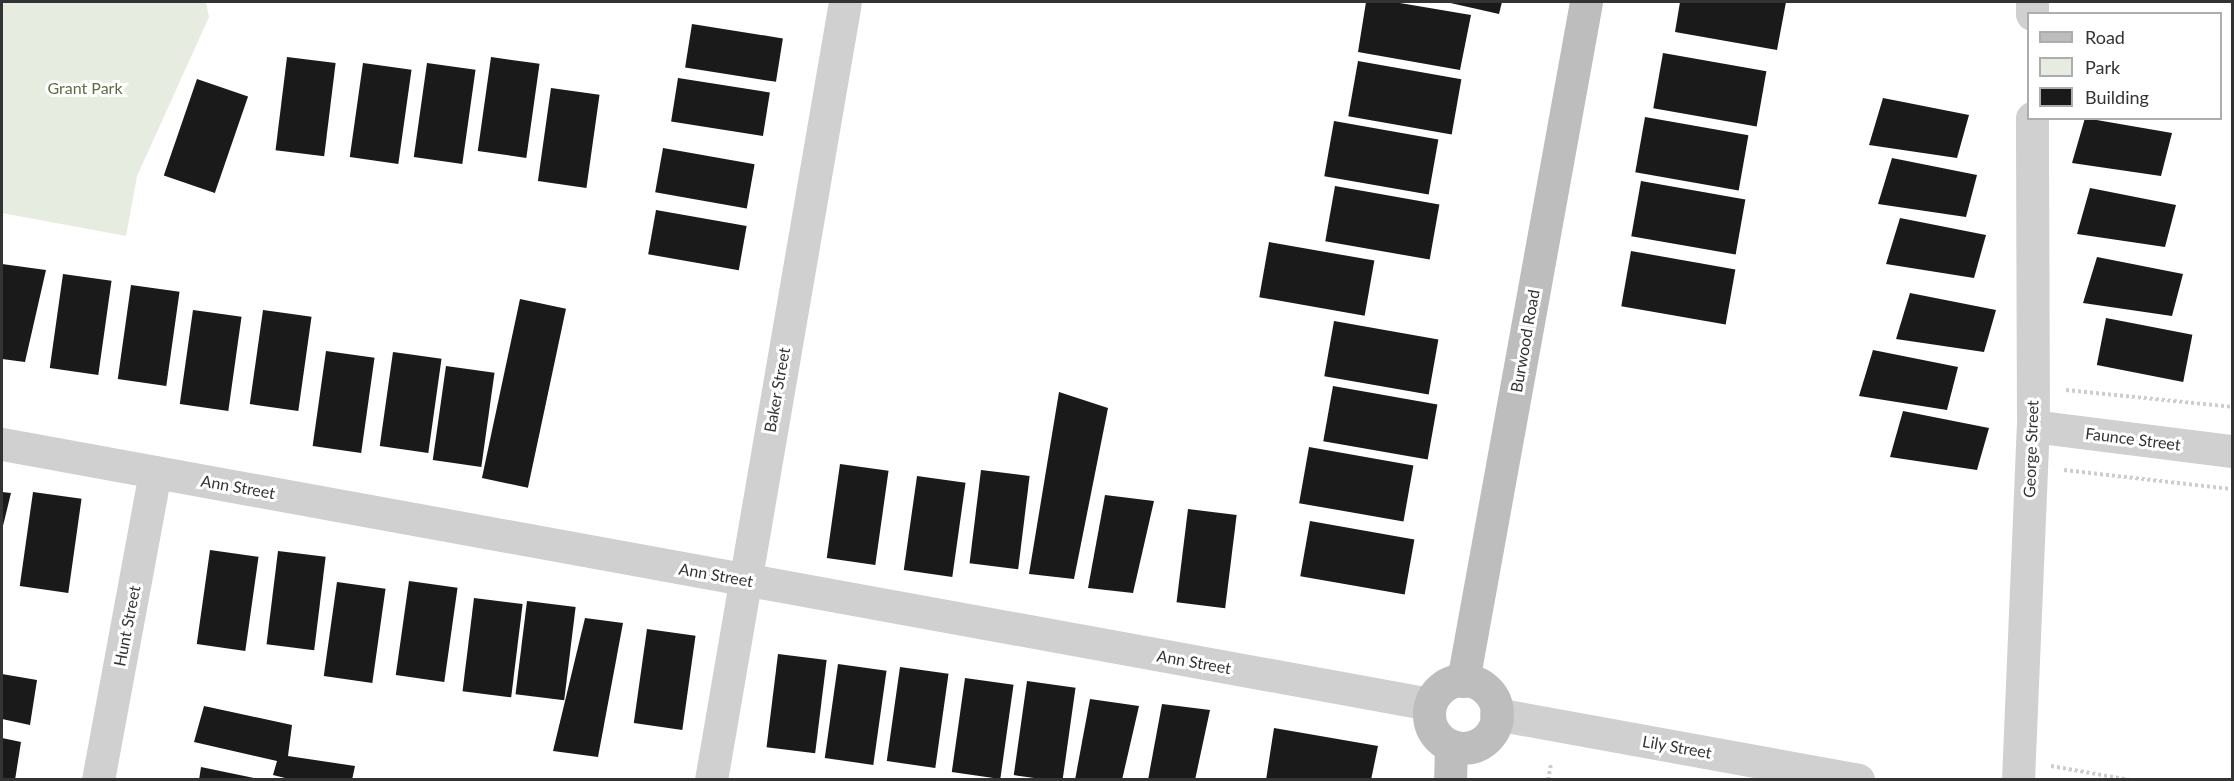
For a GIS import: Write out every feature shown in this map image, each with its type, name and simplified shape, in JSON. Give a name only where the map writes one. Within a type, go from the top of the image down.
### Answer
[{"type":"main road","name":"Burwood Road","points":[[1463,681],[1586,2]]},
{"type":"main road","points":[[1463,681],[1483,687],[1495,704],[1495,725],[1482,742],[1462,748],[1451,746],[1432,729],[1430,704],[1443,687],[1463,681]]},
{"type":"main road","points":[[1450,780],[1451,746]]},
{"type":"street","name":"Baker Street","points":[[711,780],[845,2]]},
{"type":"street","name":"George Street","points":[[2031,772],[2032,120]]},
{"type":"street","name":"Faunce Street","points":[[2033,426],[2232,451]]},
{"type":"street","name":"Ann Street","points":[[2,444],[1430,704]]},
{"type":"street","name":"Hunt Street","points":[[98,780],[155,472]]},
{"type":"street","name":"Lily Street","points":[[1496,714],[1858,780]]},
{"type":"path","points":[[2057,389],[2232,407]]},
{"type":"path","points":[[2054,468],[2232,489]]},
{"type":"path","points":[[1548,780],[1551,764]]},
{"type":"path","points":[[2031,772],[2130,780]]},
{"type":"green space","name":"Grant Park","points":[[2,2],[206,2],[209,17],[137,176],[126,236],[2,213]]},
{"type":"building","points":[[1366,2],[1394,2],[1471,15],[1460,70],[1358,52]]},
{"type":"building","points":[[1446,2],[1502,2],[1499,14]]},
{"type":"building","points":[[1680,2],[1786,2],[1777,50],[1675,32]]},
{"type":"building","points":[[692,24],[783,38],[776,82],[685,67]]},
{"type":"building","points":[[1663,53],[1766,71],[1757,126],[1653,108]]},
{"type":"building","points":[[287,57],[336,63],[324,156],[276,150]]},
{"type":"building","points":[[491,57],[540,64],[526,158],[478,151]]},
{"type":"building","points":[[1358,61],[1461,79],[1452,134],[1348,116]]},
{"type":"building","points":[[363,63],[412,70],[398,164],[350,157]]},
{"type":"building","points":[[427,63],[476,70],[462,164],[414,157]]},
{"type":"building","points":[[678,78],[770,93],[763,136],[671,121]]},
{"type":"building","points":[[197,79],[248,97],[215,193],[164,175]]},
{"type":"building","points":[[551,88],[600,95],[586,188],[538,181]]},
{"type":"building","points":[[1883,98],[1969,115],[1957,158],[1869,145]]},
{"type":"building","points":[[1645,117],[1748,135],[1739,190],[1635,172]]},
{"type":"building","points":[[2084,120],[2172,133],[2161,176],[2072,163]]},
{"type":"building","points":[[1334,121],[1438,139],[1429,195],[1324,176]]},
{"type":"building","points":[[663,148],[755,164],[747,208],[655,192]]},
{"type":"building","points":[[1892,158],[1977,175],[1966,217],[1878,204]]},
{"type":"building","points":[[1641,181],[1745,199],[1736,255],[1631,236]]},
{"type":"building","points":[[1335,186],[1439,204],[1430,260],[1325,241]]},
{"type":"building","points":[[2090,188],[2176,205],[2165,247],[2077,234]]},
{"type":"building","points":[[656,210],[747,226],[739,270],[648,254]]},
{"type":"building","points":[[1900,218],[1986,235],[1974,278],[1886,264]]},
{"type":"building","points":[[1269,242],[1374,261],[1365,316],[1259,297]]},
{"type":"building","points":[[1631,251],[1735,269],[1726,325],[1621,306]]},
{"type":"building","points":[[2097,257],[2183,274],[2172,316],[2083,303]]},
{"type":"building","points":[[2,264],[46,270],[25,362],[2,359]]},
{"type":"building","points":[[63,274],[112,281],[98,375],[50,368]]},
{"type":"building","points":[[131,285],[180,292],[166,386],[118,379]]},
{"type":"building","points":[[1910,293],[1996,310],[1984,352],[1896,339]]},
{"type":"building","points":[[520,299],[566,309],[528,488],[482,478]]},
{"type":"building","points":[[193,310],[242,317],[228,411],[180,404]]},
{"type":"building","points":[[263,310],[312,317],[298,411],[250,404]]},
{"type":"building","points":[[2106,318],[2192,335],[2183,382],[2097,365]]},
{"type":"building","points":[[1334,321],[1438,339],[1429,395],[1324,376]]},
{"type":"building","points":[[1873,350],[1958,367],[1947,410],[1859,396]]},
{"type":"building","points":[[326,351],[375,358],[361,453],[313,446]]},
{"type":"building","points":[[393,352],[442,359],[428,453],[380,446]]},
{"type":"building","points":[[446,366],[495,373],[481,467],[433,460]]},
{"type":"building","points":[[1333,386],[1437,404],[1428,460],[1323,441]]},
{"type":"building","points":[[1059,392],[1108,408],[1074,579],[1029,574]]},
{"type":"building","points":[[1903,411],[1989,428],[1977,470],[1890,457]]},
{"type":"building","points":[[1309,447],[1413,465],[1403,522],[1299,503]]},
{"type":"building","points":[[840,464],[889,471],[875,565],[827,558]]},
{"type":"building","points":[[981,470],[1030,476],[1018,569],[970,563]]},
{"type":"building","points":[[917,476],[966,483],[952,577],[904,570]]},
{"type":"building","points":[[2,492],[11,493],[2,530]]},
{"type":"building","points":[[33,492],[82,499],[68,593],[20,586]]},
{"type":"building","points":[[1105,495],[1154,501],[1133,593],[1088,588]]},
{"type":"building","points":[[1188,509],[1237,515],[1225,608],[1177,602]]},
{"type":"building","points":[[1310,521],[1414,539],[1405,595],[1300,576]]},
{"type":"building","points":[[210,550],[259,557],[245,651],[197,644]]},
{"type":"building","points":[[278,551],[326,557],[314,650],[267,644]]},
{"type":"building","points":[[409,581],[458,588],[444,682],[396,675]]},
{"type":"building","points":[[337,582],[386,589],[372,683],[324,676]]},
{"type":"building","points":[[474,598],[523,604],[511,697],[463,691]]},
{"type":"building","points":[[527,601],[576,607],[564,700],[516,694]]},
{"type":"building","points":[[585,618],[623,623],[598,757],[553,751]]},
{"type":"building","points":[[647,629],[696,636],[682,730],[634,723]]},
{"type":"building","points":[[778,654],[827,660],[815,753],[767,747]]},
{"type":"building","points":[[838,664],[887,671],[873,765],[825,758]]},
{"type":"building","points":[[900,667],[949,674],[935,768],[887,761]]},
{"type":"building","points":[[2,674],[37,680],[30,725],[2,719]]},
{"type":"building","points":[[965,678],[1014,685],[1000,779],[952,772]]},
{"type":"building","points":[[1027,681],[1076,688],[1063,780],[1014,775]]},
{"type":"building","points":[[1090,699],[1139,706],[1122,780],[1075,780]]},
{"type":"building","points":[[1162,704],[1210,710],[1195,780],[1148,780]]},
{"type":"building","points":[[204,706],[292,725],[288,756],[355,766],[352,780],[293,780],[273,775],[277,761],[194,742]]},
{"type":"building","points":[[1274,728],[1378,746],[1371,780],[1266,780]]},
{"type":"building","points":[[2,738],[21,742],[15,780],[2,780]]},
{"type":"building","points":[[201,767],[254,778],[254,780],[199,780]]}]
